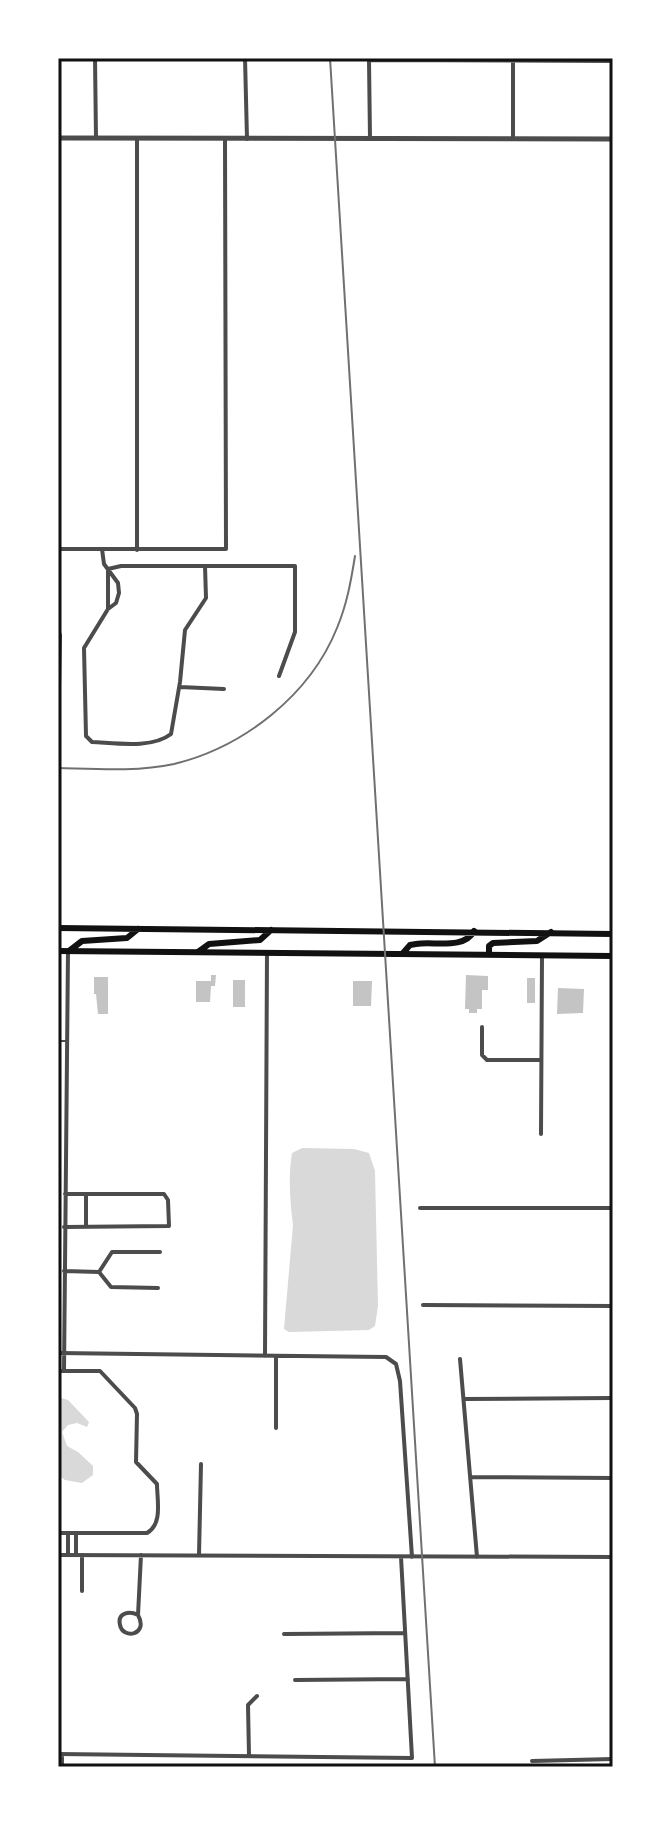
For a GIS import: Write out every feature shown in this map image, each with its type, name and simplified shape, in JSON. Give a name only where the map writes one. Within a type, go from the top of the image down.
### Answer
[{"type":"main road","points":[[58,937],[62,928],[613,934]]},
{"type":"main road","points":[[68,951],[82,941],[127,938],[138,929]]},
{"type":"main road","points":[[198,952],[209,944],[260,940],[271,930]]},
{"type":"main road","points":[[403,953],[410,945],[423,942],[462,942],[470,938],[474,931]]},
{"type":"main road","points":[[489,954],[489,946],[493,943],[537,941],[551,932]]},
{"type":"main road","points":[[58,951],[613,956]]},
{"type":"street","points":[[81,58],[307,59]]},
{"type":"street","points":[[95,58],[96,138]]},
{"type":"street","points":[[245,58],[247,139]]},
{"type":"street","points":[[370,139],[369,59],[613,61]]},
{"type":"street","points":[[513,59],[513,139]]},
{"type":"street","points":[[58,138],[613,139]]},
{"type":"street","points":[[137,139],[137,550]]},
{"type":"street","points":[[58,549],[226,549],[225,139]]},
{"type":"street","points":[[102,549],[103,560],[117,581],[119,590],[116,603],[108,609],[84,648],[88,740],[133,743],[165,738],[172,731],[186,628],[206,598],[205,566]]},
{"type":"street","points":[[108,569],[121,566],[295,566],[295,632],[279,676]]},
{"type":"street","points":[[108,569],[108,609]]},
{"type":"street","points":[[58,630],[58,740]]},
{"type":"street","points":[[180,687],[224,689]]},
{"type":"street","points":[[58,1533],[147,1533],[158,1522],[157,1484],[136,1462],[135,1408],[100,1371],[61,1371],[68,951]]},
{"type":"street","points":[[265,1356],[267,952]]},
{"type":"street","points":[[541,1134],[542,954]]},
{"type":"street","points":[[482,1027],[482,1055],[487,1060],[541,1060]]},
{"type":"street","points":[[64,1227],[169,1226],[168,1200],[164,1194],[65,1194]]},
{"type":"street","points":[[86,1194],[86,1227]]},
{"type":"street","points":[[420,1208],[613,1208]]},
{"type":"street","points":[[99,1272],[112,1252],[160,1252]]},
{"type":"street","points":[[64,1271],[99,1272],[111,1287],[158,1288]]},
{"type":"street","points":[[423,1305],[613,1306]]},
{"type":"street","points":[[61,1353],[386,1357],[396,1364],[400,1381],[412,1557]]},
{"type":"street","points":[[276,1356],[276,1428]]},
{"type":"street","points":[[460,1359],[477,1557]]},
{"type":"street","points":[[465,1399],[613,1398]]},
{"type":"street","points":[[199,1555],[201,1464]]},
{"type":"street","points":[[471,1477],[613,1478]]},
{"type":"street","points":[[68,1533],[68,1555]]},
{"type":"street","points":[[76,1533],[82,1591]]},
{"type":"street","points":[[58,1555],[613,1557]]},
{"type":"street","points":[[138,1615],[125,1613],[120,1625],[123,1631],[136,1633],[141,1628],[138,1615],[141,1555]]},
{"type":"street","points":[[62,1767],[60,1754],[412,1758],[401,1557]]},
{"type":"street","points":[[284,1634],[404,1633]]},
{"type":"street","points":[[295,1680],[408,1679]]},
{"type":"street","points":[[249,1756],[248,1705],[257,1696]]},
{"type":"street","points":[[532,1761],[613,1759]]},
{"type":"lane","points":[[58,1041],[67,1041]]},
{"type":"shaded area","points":[[302,1148],[354,1149],[369,1153],[375,1171],[378,1306],[375,1326],[369,1330],[289,1332],[284,1329],[293,1225],[291,1162],[292,1153]]},
{"type":"shaded area","points":[[58,1397],[68,1400],[89,1422],[87,1427],[77,1423],[68,1425],[62,1432],[67,1446],[93,1466],[93,1475],[82,1483],[65,1480],[58,1475]]},
{"type":"building","points":[[211,975],[216,975],[215,986],[211,986],[210,1002],[196,1002],[196,981],[211,981]]},
{"type":"building","points":[[466,975],[488,976],[488,990],[482,990],[482,1009],[477,1009],[477,1013],[469,1013],[469,1009],[465,1009]]},
{"type":"building","points":[[94,977],[108,977],[108,1014],[98,1014]]},
{"type":"building","points":[[527,978],[535,978],[535,1003],[527,1003]]},
{"type":"building","points":[[233,980],[245,980],[245,1007],[233,1007]]},
{"type":"building","points":[[353,981],[372,981],[371,1006],[353,1006]]},
{"type":"building","points":[[558,988],[584,989],[583,1013],[557,1014]]},
{"type":"railway","points":[[330,58],[435,1767]]},
{"type":"railway","points":[[58,768],[131,769],[174,764],[225,745],[272,715],[310,675],[325,652],[343,610],[355,556]]}]
